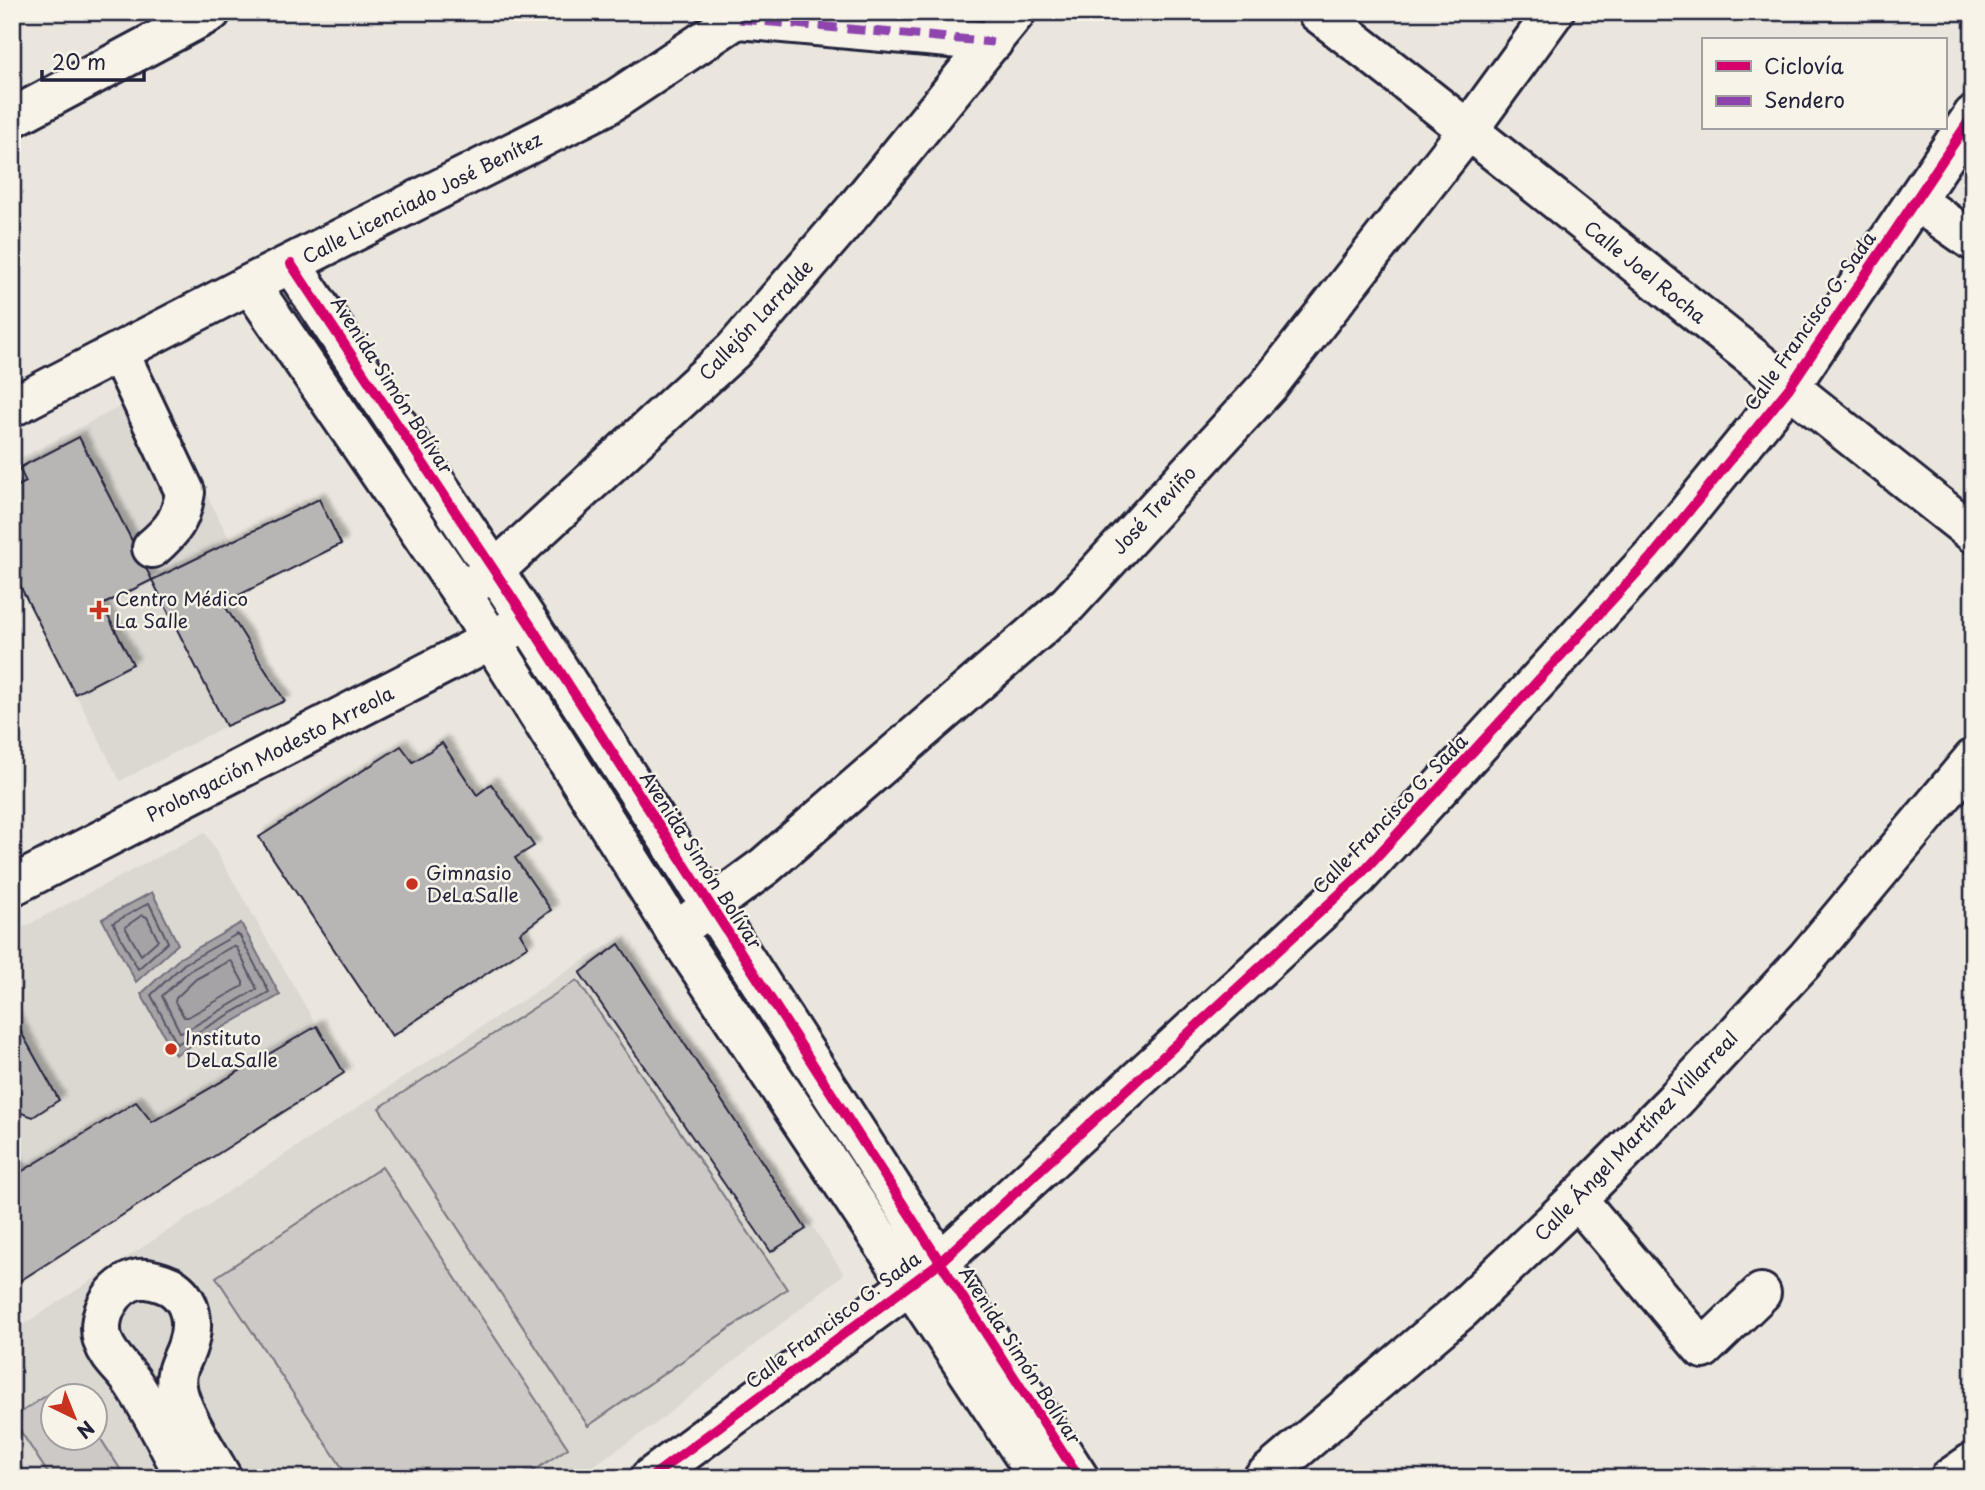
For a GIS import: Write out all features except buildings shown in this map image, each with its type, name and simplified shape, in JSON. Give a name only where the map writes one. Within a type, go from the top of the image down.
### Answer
[{"type":"street","points":[[12,118],[211,12]]},
{"type":"street","name":"Callejón Larralde","points":[[461,592],[493,572],[734,350],[857,207],[1016,12]]},
{"type":"street","name":"Calle Joel Rocha","points":[[1317,12],[1469,129],[1788,388],[1973,533]]},
{"type":"street","name":"José Treviño","points":[[675,931],[711,908],[765,866],[1068,604],[1268,386],[1469,129],[1554,12]]},
{"type":"street","points":[[743,16],[993,42]]},
{"type":"street","name":"Calle Licenciado José Benítez","points":[[12,407],[607,105],[743,16]]},
{"type":"street","name":"Calle Francisco G. Sada","points":[[650,1478],[925,1273],[1358,877],[1654,554],[1788,388],[1973,115]]},
{"type":"street","points":[[1916,201],[1973,241]]},
{"type":"street","name":"Avenida Simón Bolívar","points":[[292,264],[527,620],[711,908],[925,1273],[1039,1478]]},
{"type":"street","name":"Avenida Simón Bolívar","points":[[250,284],[493,640],[675,931],[1079,1478]]},
{"type":"street","points":[[119,352],[186,492],[182,512],[171,531],[152,548]]},
{"type":"street","name":"Prolongación Modesto Arreola","points":[[12,886],[493,640],[527,620]]},
{"type":"street","name":"Calle Ángel Martínez Villarreal","points":[[1263,1478],[1461,1310],[1674,1101],[1806,959],[1973,759]]},
{"type":"street","points":[[1577,1199],[1703,1349],[1761,1293]]},
{"type":"street","points":[[186,1478],[131,1379],[110,1357],[102,1338],[102,1318],[109,1300],[122,1286],[141,1279],[163,1282],[179,1292],[188,1306],[192,1322],[187,1347],[176,1370],[177,1388],[181,1404],[222,1478]]},
{"type":"street","points":[[1950,1478],[1973,1462]]},
{"type":"shaded area","name":"Centro Médico La Salle","points":[[153,390],[230,540],[152,580],[226,726],[120,781],[12,570],[12,462]]},
{"type":"shaded area","name":"Instituto DeLaSalle","points":[[205,832],[344,1073],[12,1286],[12,933]]},
{"type":"shaded area","points":[[621,936],[844,1274],[654,1425],[575,1478],[12,1478],[12,1332]]},
{"type":"shaded area","points":[[577,980],[787,1289],[588,1426],[379,1108]]},
{"type":"shaded area","points":[[382,1167],[568,1448],[523,1478],[349,1478],[216,1277]]},
{"type":"shaded area","points":[[38,1401],[38,1452],[108,1450],[126,1478],[51,1478],[12,1418]]},
{"type":"shaded area","points":[[12,1453],[28,1478],[12,1478]]},
{"type":"water","points":[[152,892],[178,944],[136,982],[102,919]]},
{"type":"water","points":[[241,923],[280,995],[175,1055],[141,994],[180,958]]},
{"type":"marked path","points":[[739,19],[993,42]]},
{"type":"cycle path","points":[[650,1478],[939,1263],[1358,877],[1654,554],[1789,388],[1973,115]]},
{"type":"cycle path","points":[[291,264],[527,620],[1079,1478]]},
{"type":"place","name":"Centro Médico La Salle","points":[[99,610]]},
{"type":"place","name":"Gimnasio DeLaSalle","points":[[412,884]]},
{"type":"place","name":"Instituto DeLaSalle","points":[[171,1049]]}]
